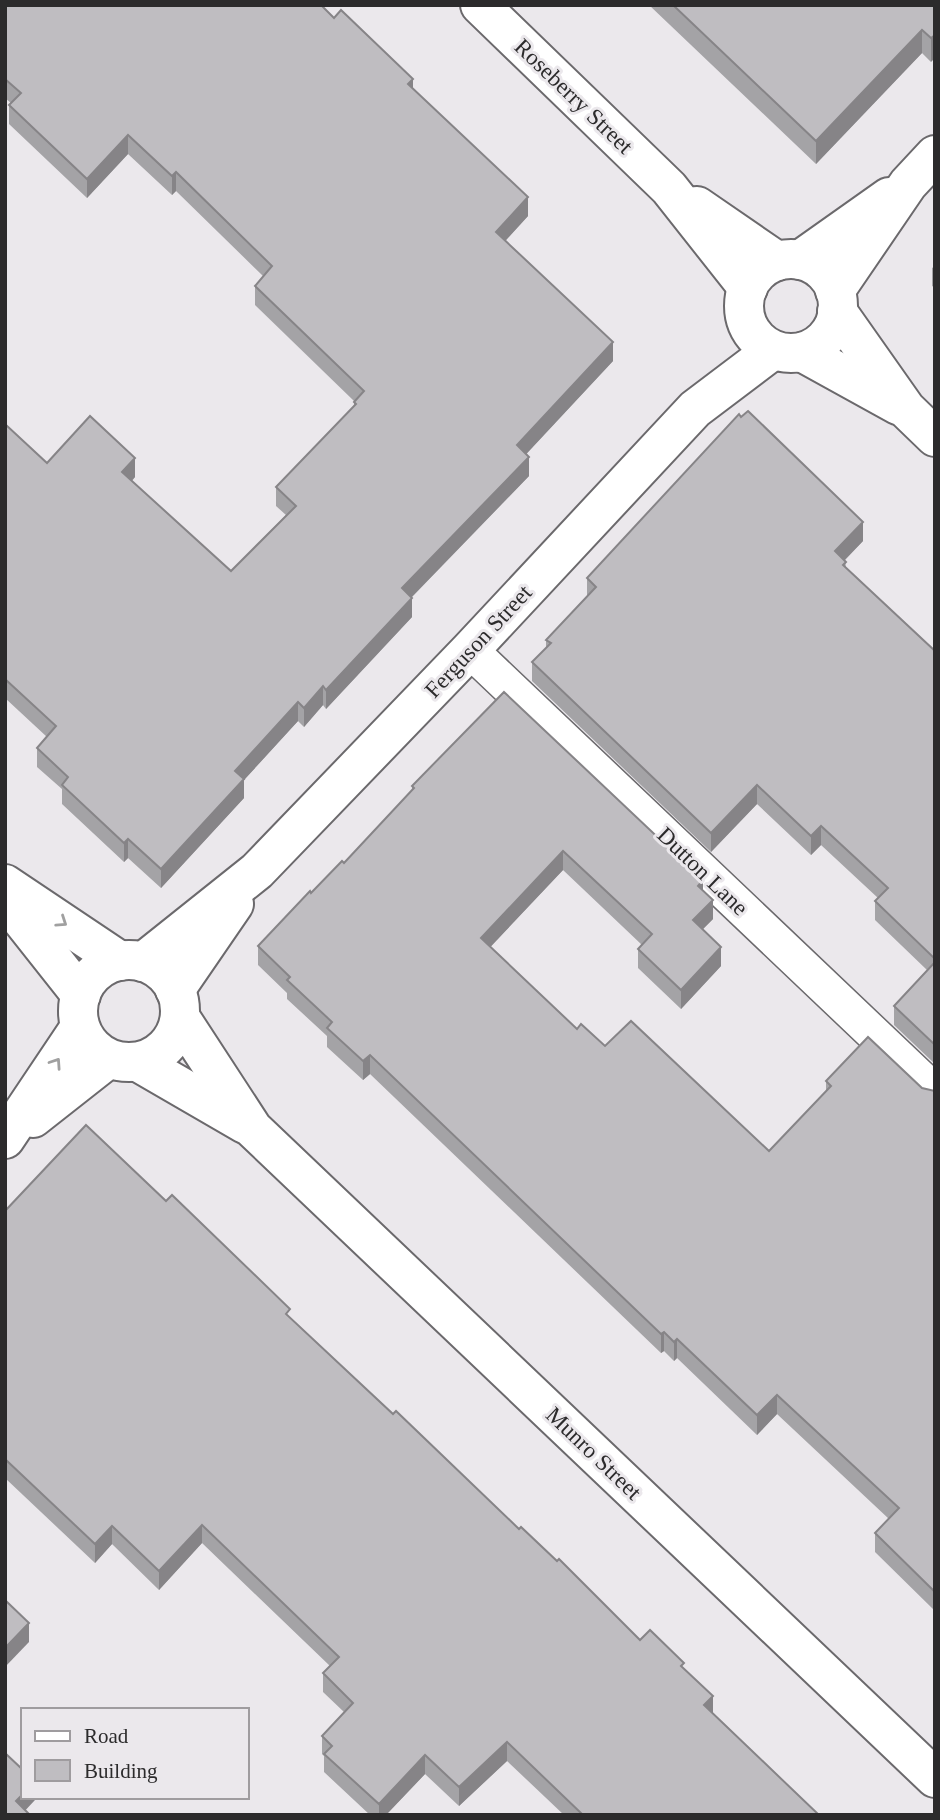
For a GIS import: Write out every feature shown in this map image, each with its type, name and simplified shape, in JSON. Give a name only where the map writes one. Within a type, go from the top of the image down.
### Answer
[{"type":"street","name":"Roseberry Street","points":[[480,5],[669,188],[748,305]]},
{"type":"street","points":[[788,351],[827,337],[836,301],[908,184],[935,155]]},
{"type":"street","points":[[906,409],[788,351],[762,343],[748,305],[755,276],[788,260],[908,184]]},
{"type":"street","name":"Roseberry Street","points":[[669,188],[788,260]]},
{"type":"street","points":[[788,260],[822,271],[836,301],[906,409],[935,437]]},
{"type":"street","name":"Ferguson Street","points":[[695,409],[748,305]]},
{"type":"street","name":"Ferguson Street","points":[[132,962],[257,871],[470,650],[695,409],[788,351]]},
{"type":"street","name":"Ferguson Street","points":[[178,1004],[257,871]]},
{"type":"street","points":[[5,884],[132,962],[167,977],[178,1004],[176,1034],[166,1047],[153,1057],[123,1060],[5,1140]]},
{"type":"street","points":[[5,899],[81,1011],[87,1040],[123,1060]]},
{"type":"street","points":[[5,1140],[81,1011],[96,972],[132,962]]},
{"type":"street","name":"Munro Street","points":[[178,1004],[253,1129],[935,1778]]},
{"type":"street","name":"Munro Street","points":[[123,1060],[253,1129]]},
{"type":"lane","name":"Dutton Lane","points":[[470,650],[935,1092]]},
{"type":"building","points":[[5,5],[321,5],[334,18],[341,10],[413,79],[408,84],[528,197],[496,232],[613,342],[517,445],[529,457],[402,588],[412,598],[326,690],[323,686],[304,708],[298,702],[235,771],[244,779],[161,869],[128,839],[124,843],[62,785],[68,777],[37,748],[56,726],[5,679],[5,424],[47,463],[90,416],[135,458],[122,472],[231,571],[296,506],[276,487],[356,404],[354,402],[364,391],[255,286],[272,266],[176,172],[172,176],[128,135],[87,179],[9,105],[21,93],[5,79]]},
{"type":"building","points":[[673,5],[935,5],[935,35],[931,38],[922,30],[816,141]]},
{"type":"building","points":[[748,411],[863,522],[835,551],[846,562],[843,565],[935,651],[935,959],[875,901],[888,888],[821,826],[811,836],[757,785],[711,833],[532,662],[551,643],[546,640],[596,587],[587,578],[739,414],[741,417]]},
{"type":"building","points":[[504,692],[703,880],[698,886],[713,900],[693,920],[721,947],[681,990],[638,949],[652,934],[563,851],[481,938],[577,1029],[581,1024],[605,1046],[631,1021],[769,1151],[831,1086],[826,1081],[868,1037],[922,1088],[935,1091],[935,1592],[875,1533],[899,1508],[777,1395],[757,1415],[677,1339],[674,1342],[664,1332],[661,1334],[370,1055],[363,1061],[327,1028],[332,1022],[287,980],[290,977],[258,946],[310,891],[311,893],[342,861],[344,863],[414,788],[412,786]]},
{"type":"building","points":[[935,962],[935,1045],[894,1006]]},
{"type":"building","points":[[86,1125],[166,1201],[172,1195],[290,1309],[286,1314],[393,1414],[396,1411],[519,1529],[521,1527],[557,1561],[559,1559],[640,1640],[650,1630],[684,1663],[681,1666],[713,1696],[704,1705],[819,1815],[583,1815],[507,1742],[459,1787],[425,1755],[379,1804],[324,1754],[332,1746],[322,1736],[353,1703],[323,1673],[339,1657],[202,1525],[159,1571],[112,1526],[95,1544],[5,1459],[5,1211]]},
{"type":"building","points":[[5,1600],[29,1623],[5,1648]]},
{"type":"building","points":[[5,1753],[21,1768],[21,1796],[16,1801],[30,1815],[5,1815]]}]
